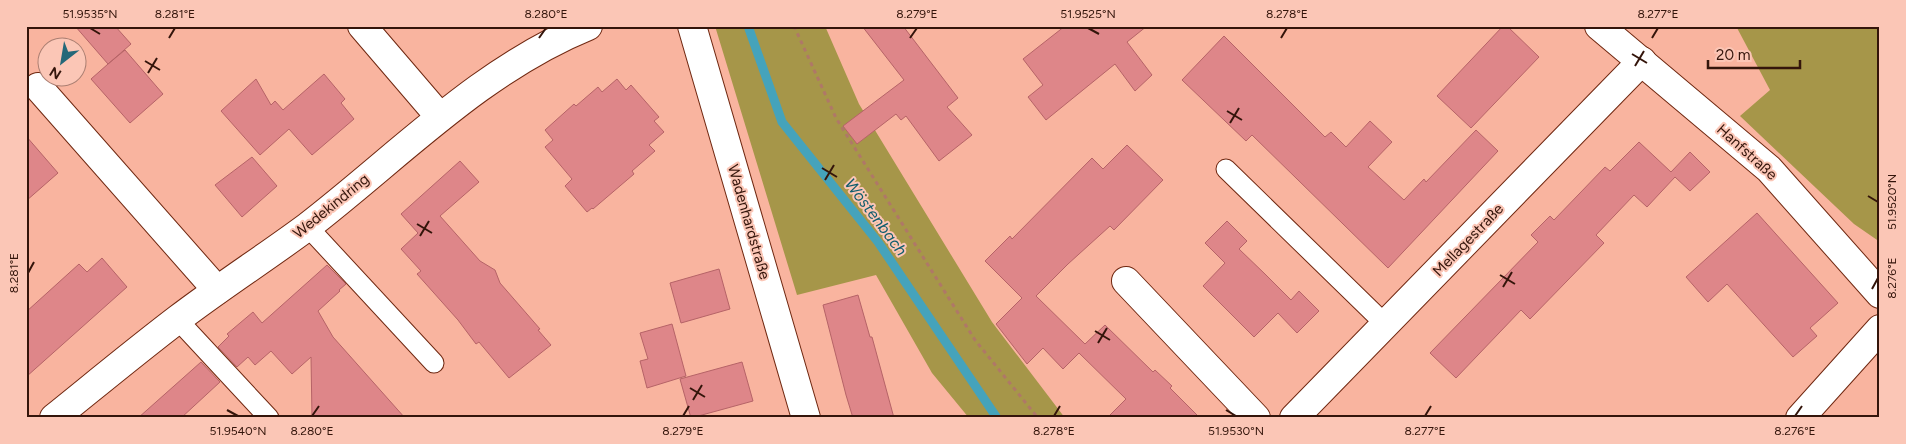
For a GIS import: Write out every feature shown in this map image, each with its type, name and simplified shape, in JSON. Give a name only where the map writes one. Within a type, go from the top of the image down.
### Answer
[{"type":"street","points":[[362,26],[440,117]]},
{"type":"street","name":"Wedekindring","points":[[54,418],[177,319],[307,226],[440,117],[530,54],[588,26]]},
{"type":"street","name":"Wadenhardstraße","points":[[692,26],[806,418]]},
{"type":"street","name":"Hanfstraße","points":[[1599,26],[1769,170],[1880,294]]},
{"type":"street","name":"Mellagestraße","points":[[1294,418],[1642,61]]},
{"type":"street","points":[[39,88],[217,290]]},
{"type":"street","points":[[1126,281],[1256,418]]},
{"type":"street","points":[[1800,418],[1880,329]]},
{"type":"lane","points":[[1226,169],[1385,324]]},
{"type":"lane","points":[[307,226],[434,363]]},
{"type":"lane","points":[[177,319],[269,418]]},
{"type":"path","points":[[794,26],[836,118],[975,340],[1038,418]]},
{"type":"shaded area","points":[[715,26],[825,26],[859,104],[992,322],[1065,418],[969,418],[932,373],[876,275],[797,295]]},
{"type":"shaded area","points":[[1736,26],[1880,26],[1880,242],[1854,224],[1740,116],[1770,90]]},
{"type":"building","points":[[75,26],[115,26],[131,44],[108,64],[88,41],[88,38],[85,38]]},
{"type":"building","points":[[862,26],[903,26],[958,98],[947,107],[972,135],[939,161],[906,116],[901,120],[896,114],[857,144],[843,126],[904,80]]},
{"type":"building","points":[[1065,26],[1147,26],[1127,42],[1152,75],[1135,91],[1115,64],[1046,120],[1028,97],[1043,85],[1023,59]]},
{"type":"building","points":[[1503,26],[1507,26],[1539,57],[1471,128],[1437,96]]},
{"type":"building","points":[[1224,36],[1325,137],[1331,132],[1346,147],[1370,121],[1392,142],[1368,167],[1404,200],[1424,179],[1426,182],[1476,130],[1498,151],[1388,268],[1252,135],[1246,141],[1182,80]]},
{"type":"building","points":[[125,50],[163,94],[130,123],[91,79]]},
{"type":"building","points":[[324,74],[345,99],[341,103],[354,119],[312,155],[289,129],[260,155],[221,111],[256,79],[271,105],[275,101],[283,110]]},
{"type":"building","points":[[617,79],[626,90],[631,85],[659,117],[654,121],[664,132],[649,145],[655,151],[632,171],[634,174],[587,212],[565,186],[572,179],[545,147],[553,140],[545,130],[574,104],[576,106],[598,87],[602,92]]},
{"type":"building","points":[[26,136],[58,173],[26,201]]},
{"type":"building","points":[[1639,142],[1671,172],[1690,152],[1710,172],[1690,191],[1675,177],[1647,207],[1634,195],[1596,235],[1604,243],[1530,319],[1521,310],[1456,378],[1430,353],[1538,242],[1531,235],[1550,216],[1554,220],[1605,167],[1610,171]]},
{"type":"building","points":[[1127,145],[1163,180],[1114,230],[1110,226],[1036,296],[1085,344],[1105,325],[1153,372],[1155,370],[1172,386],[1170,388],[1200,418],[1107,418],[1126,399],[1079,353],[1063,369],[1043,348],[1027,364],[996,324],[1022,298],[985,261],[1010,236],[1012,239],[1092,158],[1103,169]]},
{"type":"building","points":[[252,157],[277,186],[242,217],[215,185]]},
{"type":"building","points":[[460,161],[479,182],[440,216],[480,261],[495,270],[500,283],[540,329],[538,330],[551,345],[509,378],[479,342],[476,344],[458,320],[417,274],[421,271],[401,249],[418,233],[401,214]]},
{"type":"building","points":[[1757,213],[1838,303],[1810,328],[1817,336],[1793,357],[1727,284],[1708,302],[1686,277]]},
{"type":"building","points":[[1227,221],[1247,241],[1239,249],[1291,300],[1299,291],[1319,311],[1297,333],[1278,313],[1254,337],[1203,286],[1225,263],[1205,243]]},
{"type":"building","points":[[102,258],[127,287],[26,377],[26,312],[79,264],[87,272]]},
{"type":"building","points":[[327,265],[346,284],[318,311],[333,337],[405,418],[312,418],[311,357],[292,374],[271,351],[255,365],[248,357],[237,367],[218,347],[229,336],[227,334],[253,312],[262,323]]},
{"type":"building","points":[[719,269],[730,309],[681,323],[670,283]]},
{"type":"building","points":[[858,295],[870,337],[872,337],[894,418],[853,418],[846,395],[823,305]]},
{"type":"building","points":[[672,324],[686,376],[647,388],[640,361],[648,359],[640,333]]},
{"type":"building","points":[[201,362],[220,382],[181,418],[138,418]]},
{"type":"building","points":[[742,362],[753,401],[691,418],[680,379]]},
{"type":"waterway","name":"Wöstenbach","points":[[748,26],[782,122],[878,242],[997,418]]}]
